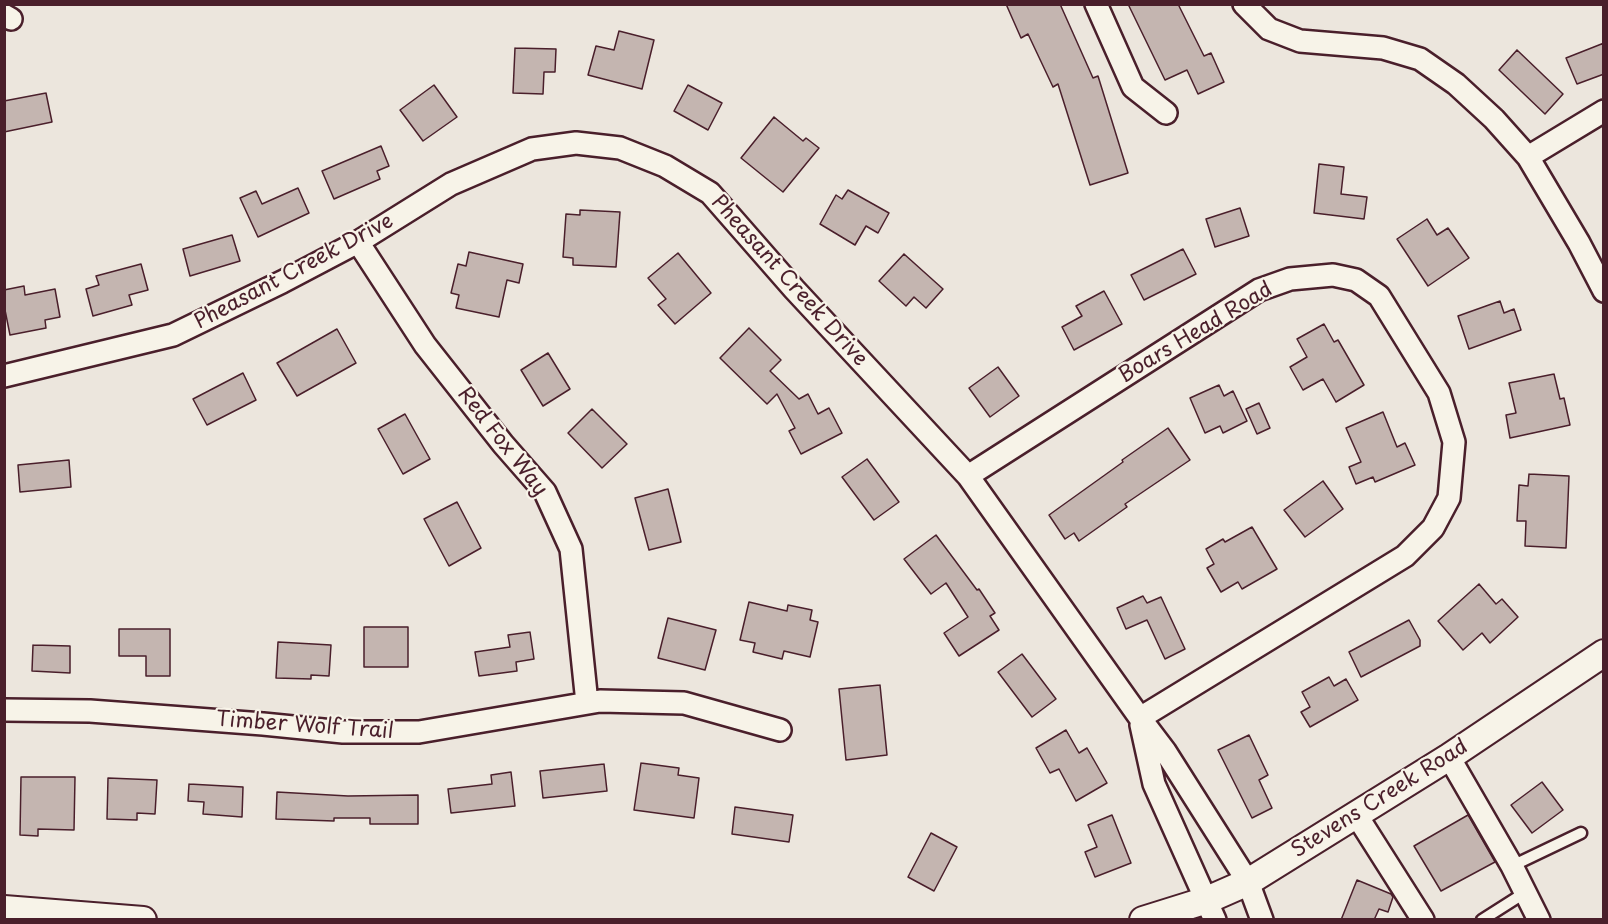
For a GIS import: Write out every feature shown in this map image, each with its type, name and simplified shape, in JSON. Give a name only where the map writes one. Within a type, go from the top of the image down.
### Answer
[{"type":"street","points":[[1096,4],[1133,87],[1166,113]]},
{"type":"street","points":[[1244,4],[1269,29],[1300,40],[1383,48],[1420,59],[1456,84],[1528,157],[1579,243],[1604,291]]},
{"type":"street","points":[[1528,157],[1604,111]]},
{"type":"street","name":"Pheasant Creek Drive","points":[[4,376],[173,335],[358,242],[451,184],[532,149],[576,143],[620,148],[665,166],[710,193],[794,289],[968,476],[1165,751],[1248,882],[1263,920]]},
{"type":"street","name":"Red Fox Way","points":[[358,242],[425,345],[502,444],[545,492],[571,549],[587,703]]},
{"type":"street","name":"Boars Head Road","points":[[968,476],[1259,290],[1290,279],[1333,275],[1356,280],[1379,296],[1438,393],[1454,442],[1449,498],[1433,528],[1405,556],[1140,718]]},
{"type":"street","name":"Stevens Creek Road","points":[[1143,920],[1211,910],[1248,882],[1449,757],[1604,653]]},
{"type":"street","name":"Timber Wolf Trail","points":[[4,710],[90,711],[343,732],[419,732],[600,701],[684,703],[780,730]]},
{"type":"street","name":"Pheasant Creek Drive","points":[[1140,718],[1154,784],[1211,910]]},
{"type":"street","points":[[1449,757],[1512,866],[1539,920]]},
{"type":"street","points":[[1170,818],[1199,804]]},
{"type":"street","points":[[1357,816],[1420,918]]},
{"type":"street","points":[[4,909],[143,920]]},
{"type":"lane","points":[[1512,866],[1581,832]]},
{"type":"lane","points":[[1482,920],[1526,892]]},
{"type":"building","points":[[1006,4],[1060,4],[1093,78],[1098,76],[1128,173],[1090,185],[1058,84],[1053,87],[1028,34],[1021,38]]},
{"type":"building","points":[[1128,4],[1178,4],[1204,56],[1211,53],[1224,82],[1198,94],[1187,70],[1165,80]]},
{"type":"building","points":[[619,31],[654,40],[642,89],[588,75],[596,46],[614,50]]},
{"type":"building","points":[[1604,43],[1604,74],[1577,84],[1566,58]]},
{"type":"building","points":[[515,48],[556,49],[555,72],[544,72],[543,94],[513,93]]},
{"type":"building","points":[[1517,50],[1563,94],[1545,114],[1499,70]]},
{"type":"building","points":[[434,85],[457,117],[423,141],[400,110]]},
{"type":"building","points":[[688,85],[722,103],[708,130],[674,111]]},
{"type":"building","points":[[46,93],[52,122],[4,132],[4,101]]},
{"type":"building","points":[[774,117],[803,141],[806,138],[819,148],[783,192],[741,158]]},
{"type":"building","points":[[381,146],[389,166],[377,171],[380,179],[334,199],[322,171]]},
{"type":"building","points":[[1319,164],[1344,167],[1341,194],[1367,197],[1364,219],[1314,213]]},
{"type":"building","points":[[298,188],[309,213],[258,237],[240,198],[256,191],[262,204]]},
{"type":"building","points":[[848,190],[889,213],[878,233],[866,226],[855,245],[820,224],[836,195],[842,199]]},
{"type":"building","points":[[1240,208],[1249,236],[1215,247],[1206,219]]},
{"type":"building","points":[[580,210],[620,212],[616,267],[573,265],[573,258],[563,257],[566,214],[580,215]]},
{"type":"building","points":[[1427,219],[1437,235],[1448,228],[1469,258],[1428,286],[1397,239]]},
{"type":"building","points":[[232,235],[240,261],[190,276],[183,249]]},
{"type":"building","points":[[1183,249],[1196,274],[1144,300],[1131,275]]},
{"type":"building","points":[[469,252],[523,264],[519,283],[507,280],[499,317],[456,308],[459,295],[451,293],[458,264],[466,266]]},
{"type":"building","points":[[678,253],[711,293],[675,324],[658,305],[666,299],[648,278]]},
{"type":"building","points":[[904,254],[943,289],[926,308],[914,297],[906,306],[879,281]]},
{"type":"building","points":[[141,264],[148,290],[129,295],[132,305],[93,316],[86,289],[99,285],[96,276]]},
{"type":"building","points":[[24,286],[25,295],[55,289],[60,317],[45,320],[46,328],[10,335],[4,305],[4,290]]},
{"type":"building","points":[[1104,291],[1122,324],[1074,350],[1062,327],[1082,316],[1076,306]]},
{"type":"building","points":[[1500,301],[1504,313],[1514,309],[1521,330],[1469,349],[1458,316]]},
{"type":"building","points":[[1324,324],[1334,342],[1338,340],[1364,385],[1336,402],[1323,379],[1303,390],[1290,367],[1307,357],[1297,339]]},
{"type":"building","points":[[749,328],[781,360],[770,371],[799,399],[808,394],[818,414],[829,408],[842,433],[801,454],[789,431],[795,428],[777,394],[767,404],[720,358]]},
{"type":"building","points":[[337,329],[356,363],[297,396],[277,363]]},
{"type":"building","points":[[548,353],[570,389],[543,406],[521,370]]},
{"type":"building","points":[[998,367],[1019,396],[990,417],[969,388]]},
{"type":"building","points":[[243,373],[256,400],[207,425],[193,399]]},
{"type":"building","points":[[1554,374],[1560,399],[1564,398],[1570,425],[1510,438],[1506,415],[1516,413],[1509,383]]},
{"type":"building","points":[[1219,385],[1224,396],[1233,391],[1247,421],[1223,433],[1220,426],[1205,433],[1190,398]]},
{"type":"building","points":[[1259,403],[1270,428],[1257,434],[1246,409]]},
{"type":"building","points":[[592,409],[627,444],[602,468],[568,433]]},
{"type":"building","points":[[1383,412],[1397,447],[1405,443],[1415,465],[1375,482],[1373,477],[1356,484],[1349,467],[1361,462],[1346,428]]},
{"type":"building","points":[[405,414],[430,459],[403,474],[378,429]]},
{"type":"building","points":[[1168,428],[1190,460],[1125,504],[1127,507],[1079,541],[1074,533],[1065,539],[1049,515]]},
{"type":"building","points":[[867,459],[899,502],[874,520],[842,477]]},
{"type":"building","points":[[69,460],[71,487],[20,492],[18,465]]},
{"type":"building","points":[[1529,474],[1569,476],[1566,548],[1525,546],[1526,521],[1517,521],[1519,485],[1528,486]]},
{"type":"building","points":[[1323,481],[1343,509],[1305,537],[1284,510]]},
{"type":"building","points":[[668,489],[681,542],[649,550],[635,498]]},
{"type":"building","points":[[457,502],[481,548],[449,566],[424,519]]},
{"type":"building","points":[[1252,527],[1277,569],[1242,589],[1238,582],[1221,592],[1207,568],[1214,564],[1206,549],[1223,539],[1225,542]]},
{"type":"building","points":[[936,535],[995,613],[990,616],[999,630],[959,656],[944,633],[968,617],[946,583],[931,594],[904,559]]},
{"type":"building","points":[[1479,584],[1496,604],[1502,599],[1518,617],[1490,643],[1482,633],[1463,650],[1438,621]]},
{"type":"building","points":[[1143,596],[1147,603],[1161,597],[1185,649],[1165,659],[1147,620],[1126,629],[1117,608]]},
{"type":"building","points":[[749,602],[787,611],[788,605],[812,610],[810,620],[818,622],[810,657],[784,651],[782,659],[753,652],[755,643],[740,640]]},
{"type":"building","points":[[668,618],[716,630],[705,670],[658,658]]},
{"type":"building","points":[[1409,620],[1420,640],[1420,646],[1361,677],[1349,652]]},
{"type":"building","points":[[364,627],[408,627],[408,667],[364,667]]},
{"type":"building","points":[[119,629],[170,629],[170,676],[146,676],[146,656],[119,656]]},
{"type":"building","points":[[530,632],[534,659],[516,662],[517,671],[479,676],[475,652],[510,647],[508,635]]},
{"type":"building","points":[[278,642],[331,645],[329,676],[311,675],[311,679],[276,678]]},
{"type":"building","points":[[33,645],[70,646],[70,673],[32,671]]},
{"type":"building","points":[[1022,654],[1056,699],[1032,717],[998,672]]},
{"type":"building","points":[[1329,677],[1334,686],[1346,679],[1358,700],[1310,727],[1301,712],[1310,707],[1302,692]]},
{"type":"building","points":[[880,685],[887,755],[846,760],[839,689]]},
{"type":"building","points":[[1066,730],[1079,753],[1087,748],[1107,783],[1076,801],[1059,769],[1050,773],[1036,748]]},
{"type":"building","points":[[1249,735],[1268,775],[1259,780],[1272,808],[1252,818],[1218,750]]},
{"type":"building","points":[[641,763],[679,768],[678,775],[699,778],[694,818],[634,810]]},
{"type":"building","points":[[604,764],[607,791],[543,798],[540,771]]},
{"type":"building","points":[[511,772],[515,806],[451,813],[448,789],[492,784],[491,775]]},
{"type":"building","points":[[21,777],[75,777],[74,830],[38,829],[38,836],[20,835]]},
{"type":"building","points":[[108,778],[157,780],[155,814],[137,813],[137,820],[107,819]]},
{"type":"building","points":[[1542,782],[1563,810],[1532,833],[1511,805]]},
{"type":"building","points":[[189,784],[243,787],[242,817],[203,814],[204,802],[188,801]]},
{"type":"building","points":[[277,792],[348,796],[418,795],[418,824],[370,824],[370,818],[334,818],[334,821],[276,819]]},
{"type":"building","points":[[735,807],[793,815],[789,842],[732,834]]},
{"type":"building","points":[[1112,815],[1131,863],[1095,877],[1085,852],[1097,847],[1088,825]]},
{"type":"building","points":[[1468,815],[1495,862],[1441,891],[1414,846]]},
{"type":"building","points":[[931,833],[957,847],[934,891],[908,877]]},
{"type":"building","points":[[1357,880],[1391,894],[1393,897],[1388,912],[1379,909],[1374,920],[1341,920]]}]
